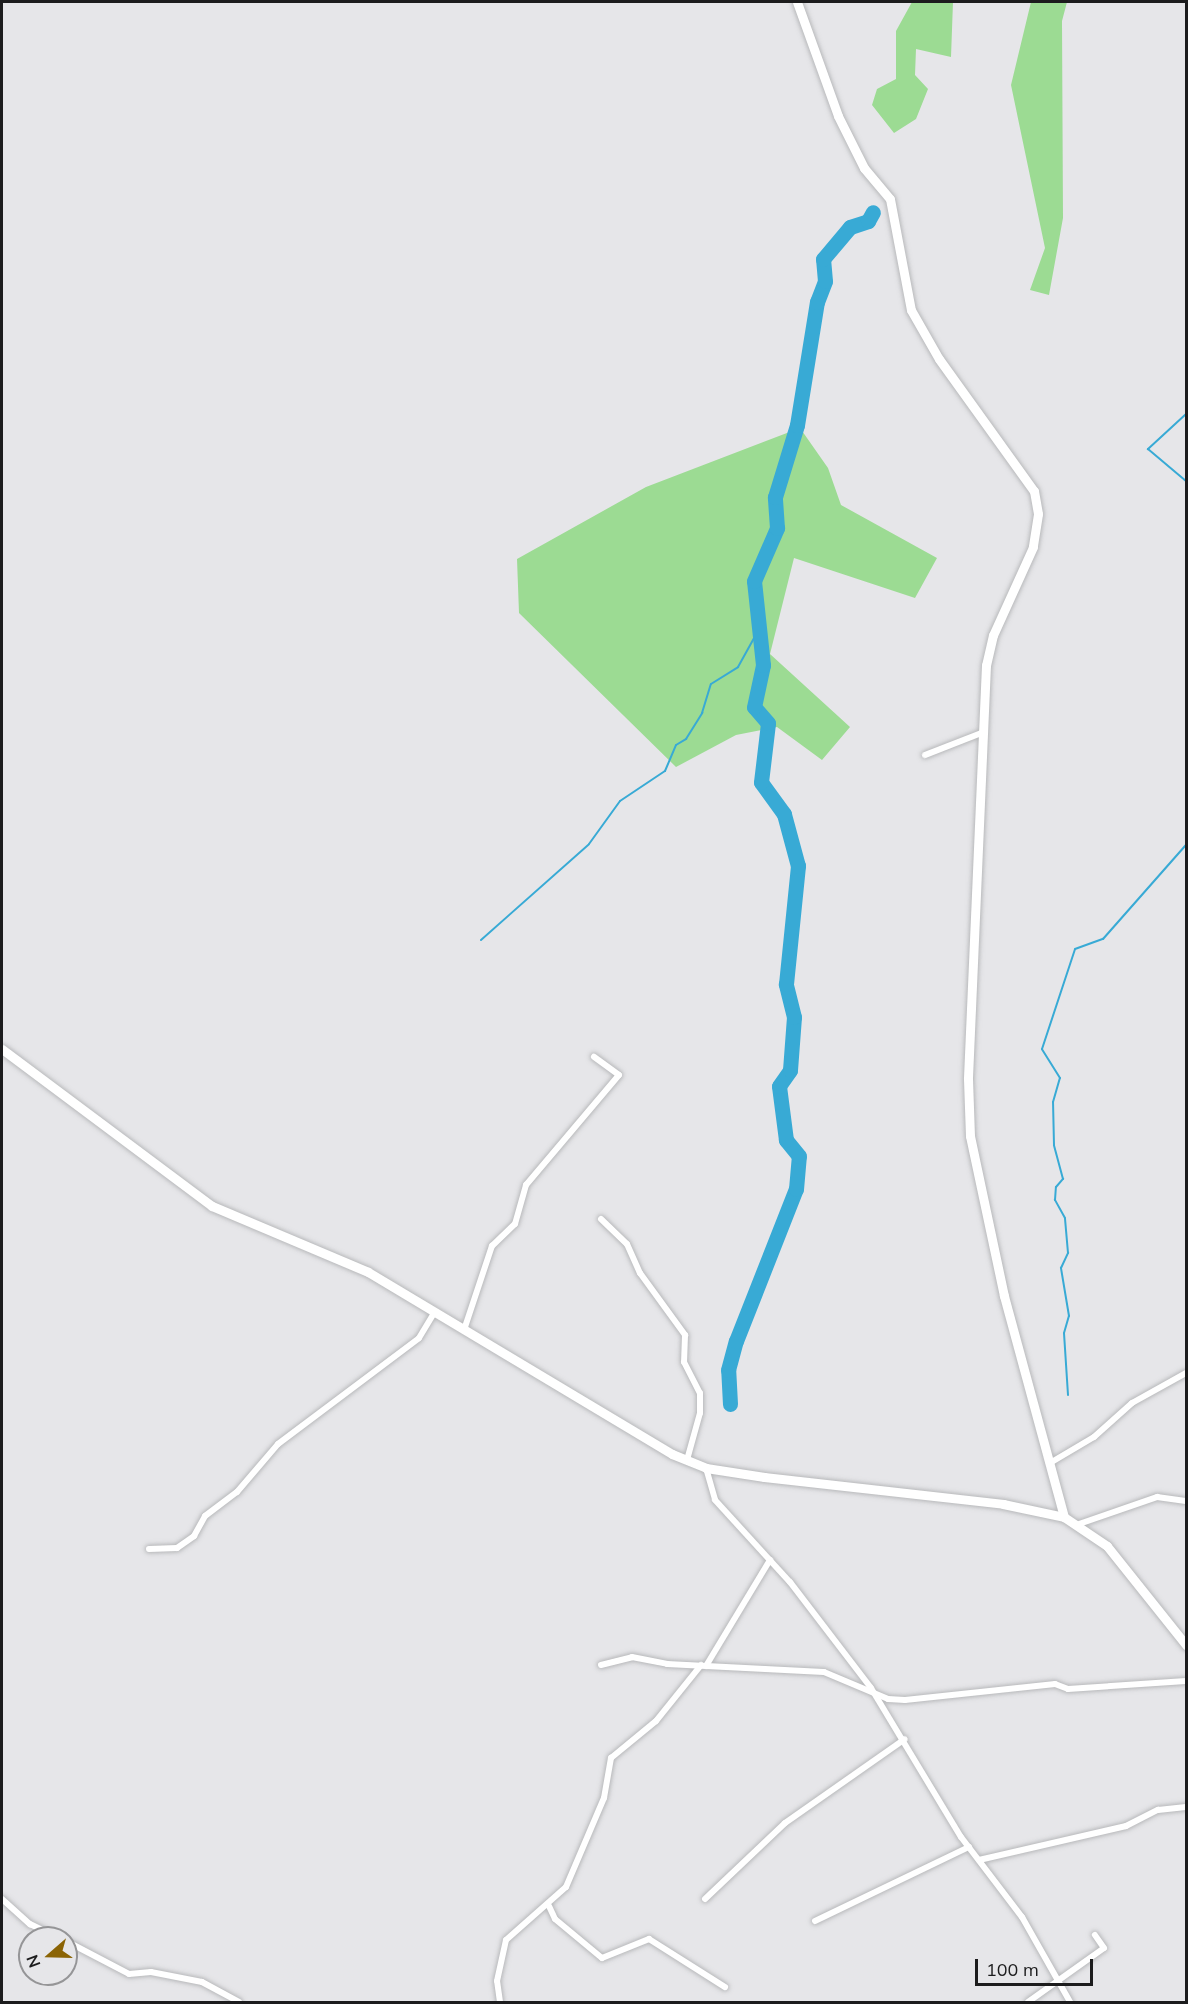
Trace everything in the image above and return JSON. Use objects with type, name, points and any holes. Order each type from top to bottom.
[{"type":"street","points":[[797,2],[838,116],[864,168],[890,199],[911,310],[939,359],[1034,491],[1038,532],[993,635],[986,665],[985,732],[967,1050],[970,1136],[1016,1348],[1064,1517]]},
{"type":"street","points":[[925,755],[975,731],[985,732]]},
{"type":"street","points":[[2,1049],[6,1055],[212,1206],[368,1272],[687,1460],[706,1468],[1003,1504],[1064,1517],[1079,1524],[1107,1546],[1186,1645]]},
{"type":"street","points":[[464,1330],[492,1246],[515,1224],[526,1185],[619,1075],[594,1057]]},
{"type":"street","points":[[601,1220],[627,1244],[640,1273],[685,1335],[684,1362],[700,1393],[700,1413],[687,1460]]},
{"type":"street","points":[[149,1549],[177,1548],[194,1536],[205,1516],[237,1492],[279,1444],[419,1338],[435,1311]]},
{"type":"street","points":[[1050,1463],[1094,1437],[1132,1403],[1186,1373]]},
{"type":"street","points":[[706,1468],[715,1500],[770,1560],[871,1688],[905,1739],[969,1847],[1022,1917],[1070,2002]]},
{"type":"street","points":[[1079,1524],[1157,1497],[1186,1501]]},
{"type":"street","points":[[500,2002],[497,1981],[506,1940],[549,1906],[577,1865],[611,1779],[611,1758],[656,1721],[703,1666],[770,1560]]},
{"type":"street","points":[[601,1665],[632,1657],[703,1666],[824,1672],[871,1688],[888,1699],[905,1700],[1054,1684],[1068,1689],[1186,1680]]},
{"type":"street","points":[[705,1899],[785,1823],[905,1739]]},
{"type":"street","points":[[979,1860],[1126,1826],[1158,1810],[1186,1807]]},
{"type":"street","points":[[815,1921],[969,1847]]},
{"type":"street","points":[[2,1899],[34,1926]]},
{"type":"street","points":[[549,1906],[555,1919],[602,1958],[649,1939],[725,1987]]},
{"type":"street","points":[[1028,2002],[1104,1948],[1095,1935]]},
{"type":"street","points":[[78,1947],[129,1974],[151,1972],[202,1982],[239,2002]]},
{"type":"green space","points":[[912,2],[953,2],[951,57],[916,49],[915,75],[928,89],[916,119],[894,133],[872,105],[877,89],[896,79],[896,31]]},
{"type":"green space","points":[[1031,2],[1067,2],[1062,21],[1063,218],[1049,295],[1030,290],[1045,248],[1011,85]]},
{"type":"green space","points":[[800,428],[828,468],[841,505],[937,558],[915,598],[794,558],[770,654],[850,727],[822,760],[777,727],[736,735],[676,767],[519,613],[517,559],[646,487]]},
{"type":"waterway","points":[[730,1404],[728,1370],[736,1341],[796,1189],[799,1156],[786,1140],[779,1086],[790,1070],[794,1017],[786,984],[798,866],[784,814],[761,782],[768,723],[754,707],[763,665],[754,581],[777,528],[775,497],[797,425],[817,302],[825,281],[823,259],[850,227],[868,221],[873,212]]},
{"type":"waterway","points":[[1186,414],[1148,449],[1186,481]]},
{"type":"waterway","points":[[481,940],[589,844],[620,801],[665,771],[676,745],[686,739],[702,713],[711,684],[738,667],[756,634]]},
{"type":"waterway","points":[[1068,1395],[1064,1333],[1069,1316],[1061,1268],[1068,1253],[1065,1218],[1055,1200],[1056,1187],[1063,1179],[1054,1145],[1053,1102],[1060,1078],[1042,1049],[1075,949],[1103,939],[1186,845]]}]
